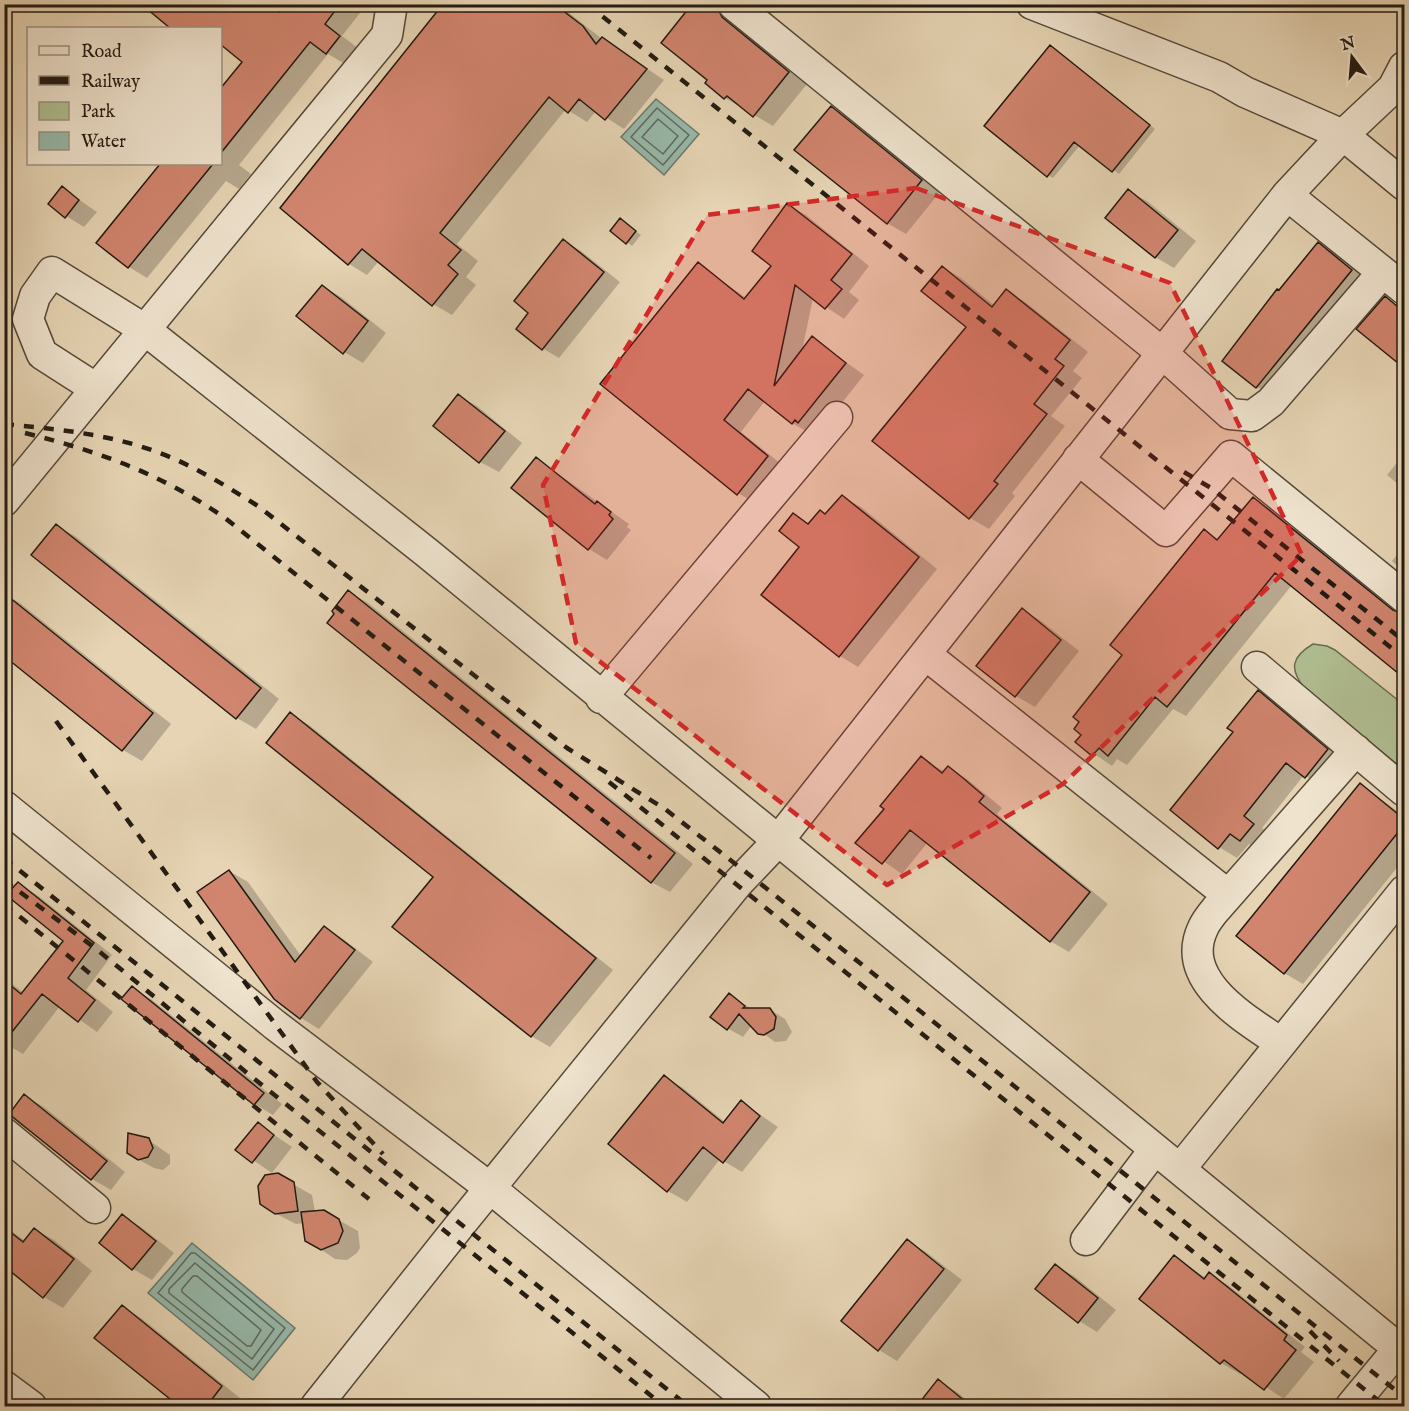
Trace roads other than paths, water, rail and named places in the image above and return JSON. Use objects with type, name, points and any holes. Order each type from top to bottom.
[{"type":"lane","points":[[4,501],[387,35],[392,4]]},
{"type":"lane","points":[[733,4],[1161,352],[1230,414],[1252,416],[1271,402],[1394,281],[1287,195]]},
{"type":"lane","points":[[1032,4],[1219,77],[1245,92],[1343,135],[1404,185]]},
{"type":"lane","points":[[316,1407],[737,884],[777,842],[1287,195],[1343,135],[1393,88],[1404,67]]},
{"type":"lane","points":[[95,388],[42,354],[28,319],[35,296],[52,272],[144,329],[426,552],[777,842],[1403,1348],[1351,1407]]},
{"type":"lane","points":[[601,698],[837,417]]},
{"type":"lane","points":[[1078,459],[1166,531],[1231,456],[1404,597]]},
{"type":"lane","points":[[925,654],[1228,895]]},
{"type":"lane","points":[[1257,667],[1404,791]]},
{"type":"lane","points":[[1281,1043],[1219,998],[1204,975],[1197,953],[1202,928],[1228,895],[1356,750]]},
{"type":"lane","points":[[4,806],[275,1025],[490,1188],[756,1407]]},
{"type":"lane","points":[[1180,1169],[1404,891]]},
{"type":"lane","points":[[4,1133],[95,1208]]},
{"type":"lane","points":[[1086,1240],[1155,1149]]},
{"type":"lane","points":[[4,1386],[31,1407]]},
{"type":"water","points":[[656,99],[699,134],[664,175],[621,137]]},
{"type":"water","points":[[192,1243],[295,1328],[253,1380],[148,1293]]},
{"type":"railway","points":[[587,4],[1404,658]]},
{"type":"railway","points":[[4,424],[82,433],[139,446],[170,457],[196,470],[258,506],[567,748],[665,809],[1404,1397]]},
{"type":"railway","points":[[25,433],[79,448],[130,466],[201,502],[225,518],[651,858]]},
{"type":"railway","points":[[1184,472],[1211,488],[1404,641]]},
{"type":"railway","points":[[56,721],[317,1082],[383,1154]]},
{"type":"railway","points":[[609,782],[1385,1406]]},
{"type":"railway","points":[[4,858],[688,1406]]},
{"type":"railway","points":[[4,880],[95,948],[252,1077],[664,1406]]},
{"type":"railway","points":[[4,904],[369,1199]]},
{"type":"railway","points":[[1310,1331],[1339,1361]]}]
